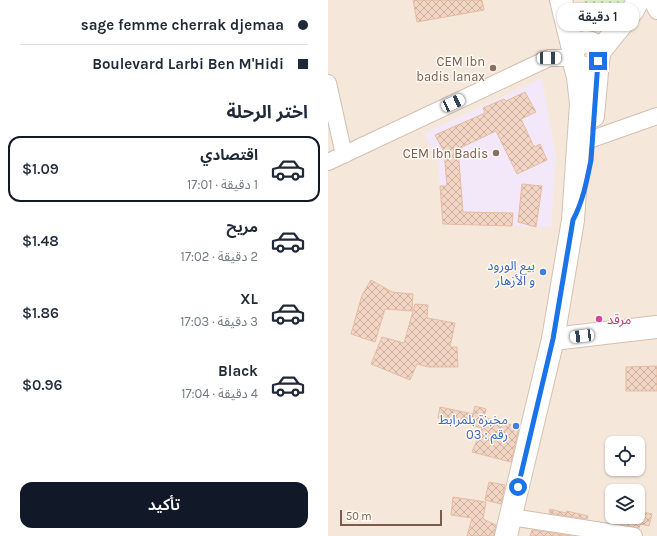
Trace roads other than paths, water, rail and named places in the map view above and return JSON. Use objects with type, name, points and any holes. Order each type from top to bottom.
[{"type":"street","points":[[561,0],[580,93],[586,139],[588,174],[580,204],[573,220],[553,339],[509,526],[634,536]]},
{"type":"street","points":[[598,57],[633,10],[638,0]]},
{"type":"street","points":[[651,0],[657,11]]},
{"type":"street","points":[[573,56],[579,43],[587,41],[595,45],[598,57],[586,139]]},
{"type":"street","points":[[328,162],[549,58],[573,56]]},
{"type":"street","points":[[328,83],[344,155]]},
{"type":"street","points":[[586,139],[657,116]]},
{"type":"street","points":[[553,339],[657,327]]},
{"type":"place","name":"CEM Ibn badis lanax","points":[[493,68]]},
{"type":"place","name":"CEM Ibn Badis","points":[[496,153]]},
{"type":"place","name":"بيع الورود و الأزهار","points":[[543,272]]},
{"type":"place","name":"مرقد","points":[[599,319]]},
{"type":"place","name":"مخبزة بلمرابط رقم : 03","points":[[516,426]]}]
